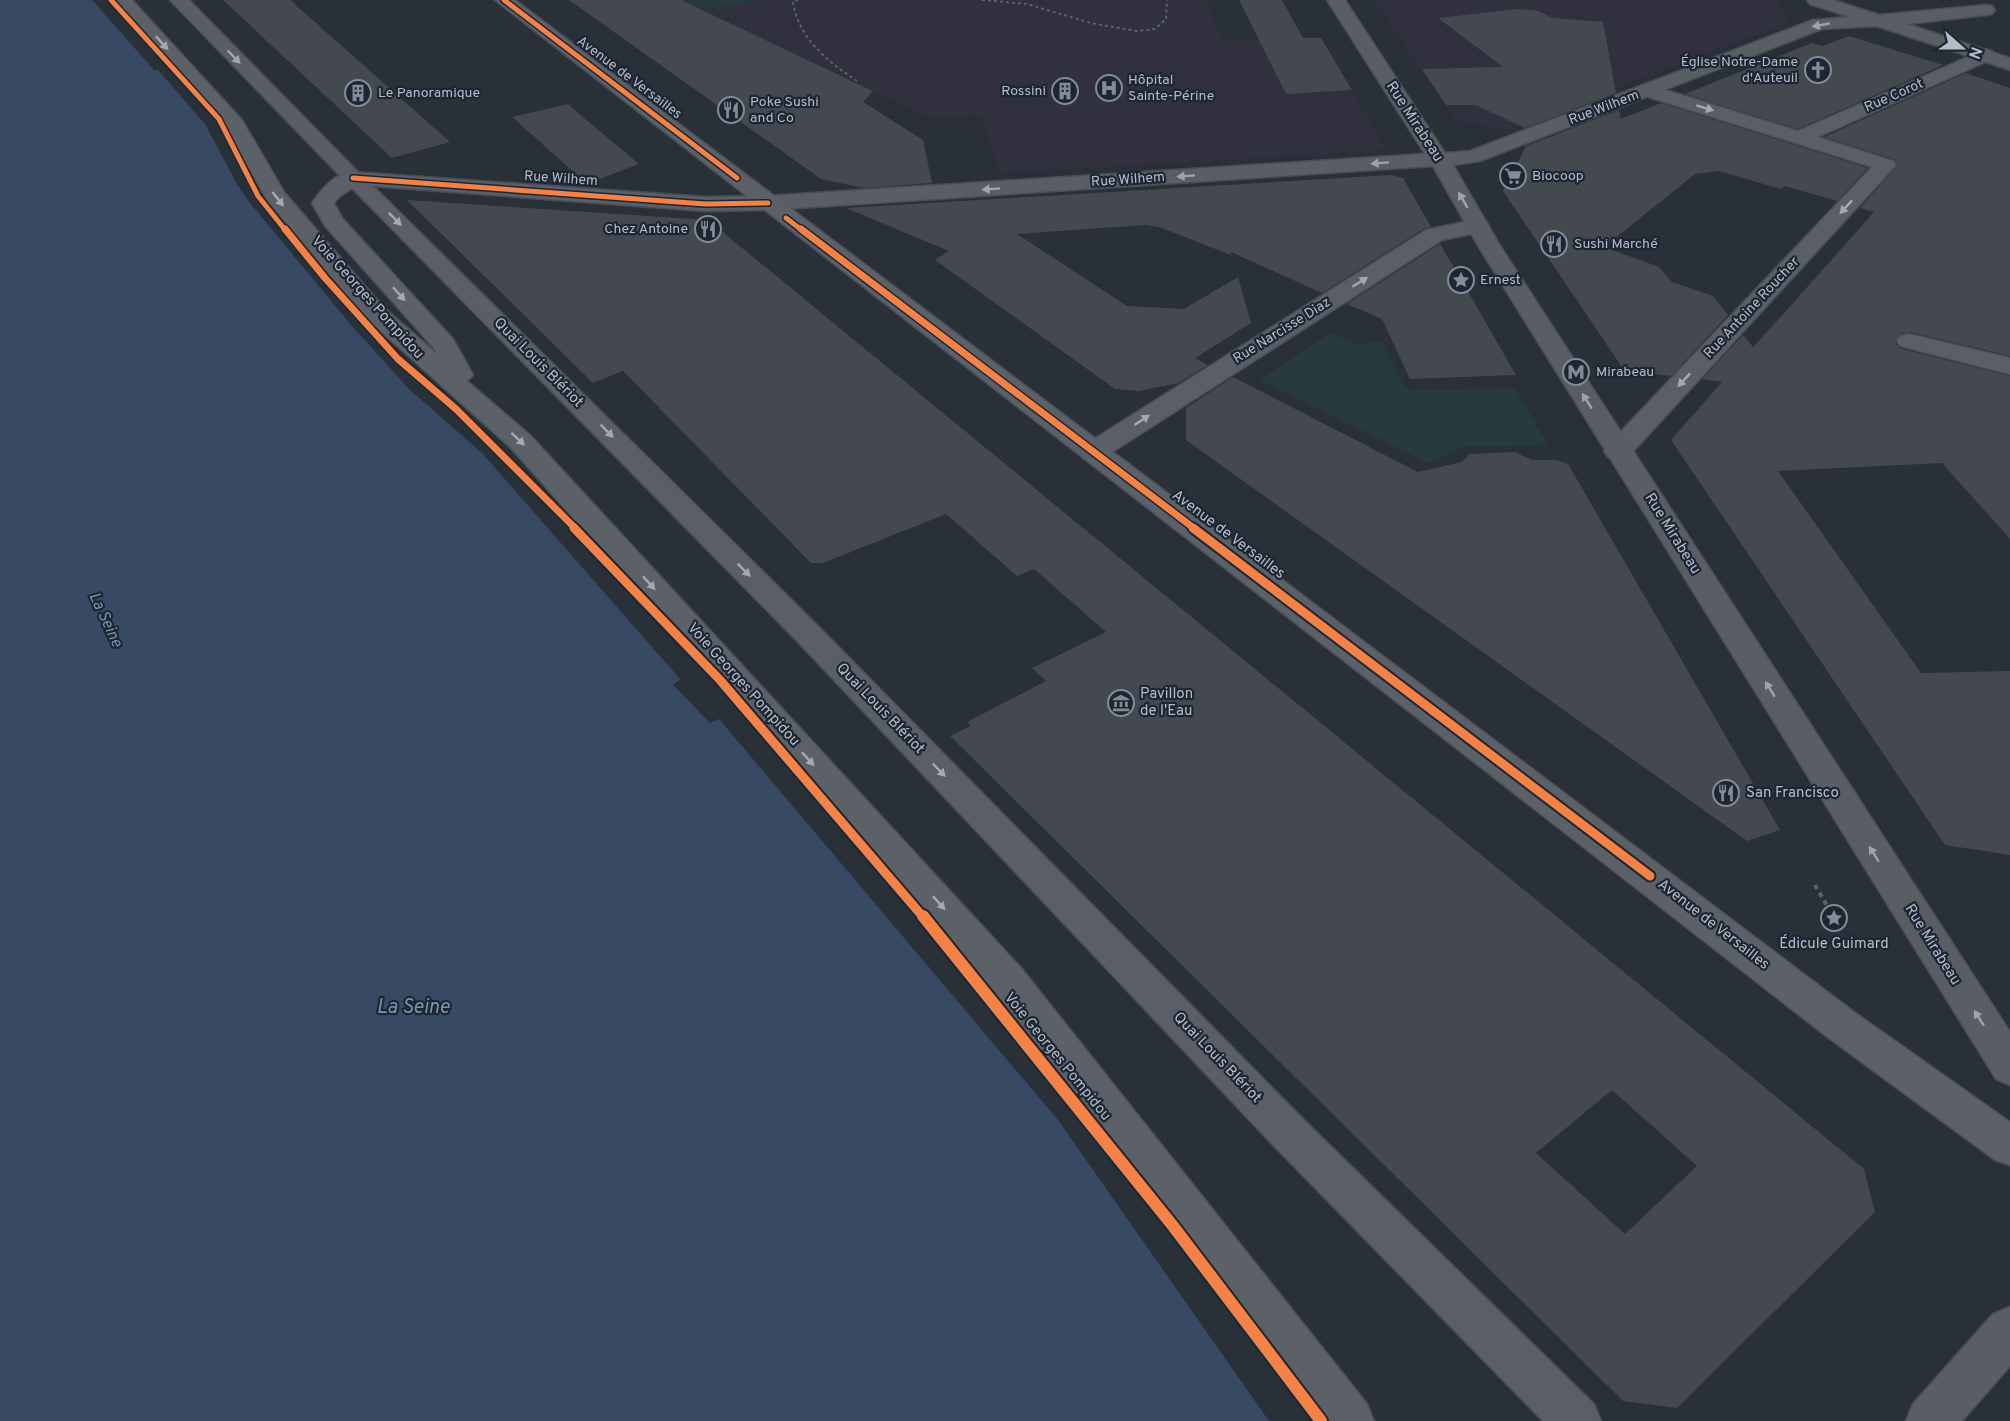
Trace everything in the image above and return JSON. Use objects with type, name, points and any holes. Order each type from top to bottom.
[{"type":"main road","name":"Voie Georges Pompidou","points":[[123,0],[235,124],[275,195],[375,313],[521,442],[1008,980],[1350,1421]]},
{"type":"main road","name":"Avenue de Versailles","points":[[504,0],[1875,1050],[2010,1146]]},
{"type":"main road","points":[[353,178],[332,190],[323,202],[333,221],[444,344],[474,400]]},
{"type":"street","name":"Quai Louis Blériot","points":[[179,0],[791,618],[1286,1130],[1576,1421]]},
{"type":"street","name":"Rue Mirabeau","points":[[1336,0],[1439,159],[1618,451],[2010,1067]]},
{"type":"street","points":[[1816,0],[1879,21],[1986,42],[2010,64]]},
{"type":"street","name":"Rue Wilhem","points":[[353,178],[705,204],[768,203],[1473,158],[1819,24],[1879,21],[1985,5]]},
{"type":"street","points":[[1985,5],[1986,42]]},
{"type":"street","name":"Rue Corot","points":[[1801,137],[1986,42]]},
{"type":"street","points":[[1649,91],[1801,137]]},
{"type":"street","name":"Rue Antoine Roucher","points":[[1618,451],[1886,165],[1801,137]]},
{"type":"street","name":"Rue Narcisse Diaz","points":[[1093,452],[1434,235],[1478,226]]},
{"type":"street","points":[[1909,341],[2010,366]]},
{"type":"street","points":[[1930,1421],[2010,1330]]},
{"type":"path","points":[[798,0],[793,1],[792,8],[800,30],[837,69],[857,81]]},
{"type":"path","points":[[982,0],[1031,4],[1110,28],[1138,32],[1151,31],[1163,25],[1167,17],[1167,0]]},
{"type":"path","points":[[1815,885],[1834,918]]},
{"type":"shaded area","name":"Hôpital Sainte-Périne","points":[[758,0],[1205,0],[1223,41],[1321,38],[1384,146],[1377,151],[999,173],[982,116],[931,118],[703,10]]},
{"type":"shaded area","points":[[1374,0],[1776,0],[1790,22],[1508,129],[1456,121]]},
{"type":"green space","points":[[681,0],[758,0],[703,10]]},
{"type":"green space","points":[[1330,333],[1354,344],[1382,342],[1406,390],[1515,388],[1548,445],[1465,446],[1428,463],[1260,380]]},
{"type":"water","name":"La Seine","points":[[0,0],[92,0],[154,70],[158,70],[205,124],[237,184],[250,203],[351,325],[410,390],[482,453],[680,679],[673,685],[710,723],[719,719],[1058,1120],[1269,1421],[0,1421]]},
{"type":"building","name":"Le Panoramique","points":[[223,0],[290,0],[450,142],[392,158]]},
{"type":"building","points":[[569,0],[681,0],[873,91],[863,102],[923,140],[932,183],[864,188],[821,179]]},
{"type":"building","points":[[1239,0],[1282,0],[1303,38],[1321,38],[1352,90],[1286,94]]},
{"type":"building","points":[[1518,9],[1538,11],[1552,18],[1603,22],[1616,93],[1525,128],[1476,105],[1446,105],[1422,69],[1503,67],[1438,18]]},
{"type":"building","name":"Église Notre-Dame d'Auteuil","points":[[1849,36],[1943,65],[1798,129],[1685,94],[1812,43],[1822,46]]},
{"type":"building","points":[[1966,73],[2010,88],[2010,356],[1910,332],[1900,334],[1895,342],[1899,348],[2010,376],[2010,539],[1942,463],[1778,471],[1921,673],[2010,671],[2010,855],[1945,845],[1671,440],[1722,382],[1702,379],[1743,335],[1753,347],[1874,212],[1860,208],[1898,165],[1894,159],[1824,137]]},
{"type":"building","points":[[1661,103],[1868,168],[1837,201],[1785,186],[1781,189],[1719,171],[1695,174],[1604,247],[1659,267],[1672,282],[1713,296],[1728,315],[1671,376],[1624,370],[1503,191],[1526,146],[1619,110],[1621,119]]},
{"type":"building","points":[[568,104],[639,164],[587,184],[512,117]]},
{"type":"building","points":[[1391,175],[1403,178],[1431,227],[1425,228],[1322,293],[1231,252],[1231,255],[1159,227],[1145,225],[1017,234],[1127,306],[1184,309],[1238,277],[1251,323],[1195,358],[1208,365],[1178,383],[1139,391],[1115,389],[935,260],[949,251],[846,208]]},
{"type":"building","points":[[407,200],[708,220],[1864,1169],[1875,1212],[1677,1408],[1623,1401],[950,736],[971,726],[967,722],[1046,681],[1032,668],[1106,632],[1034,569],[1017,576],[946,514],[823,563],[811,563],[623,371],[593,383]],"holes":[[[1612,1090],[1697,1166],[1625,1234],[1536,1153]]]},
{"type":"building","points":[[1440,244],[1516,375],[1410,379],[1382,319],[1347,304]]},
{"type":"building","points":[[1233,377],[1418,472],[1462,462],[1469,454],[1515,452],[1532,460],[1556,460],[1568,464],[1780,830],[1747,841],[1186,440],[1186,408]]},
{"type":"cycle path","points":[[111,0],[219,119],[258,196],[325,278],[398,359],[456,409],[624,578],[720,680],[903,891],[1173,1226],[1321,1421]]},
{"type":"cycle path","points":[[504,0],[737,178]]},
{"type":"cycle path","points":[[353,178],[705,204],[768,203]]},
{"type":"cycle path","points":[[786,218],[1650,876]]},
{"type":"place","name":"Église Notre-Dame d'Auteuil","points":[[1818,70]]},
{"type":"place","name":"Hôpital Sainte-Périne","points":[[1109,88]]},
{"type":"place","name":"Rossini","points":[[1065,91]]},
{"type":"place","name":"Le Panoramique","points":[[358,93]]},
{"type":"place","name":"Poke Sushi and Co","points":[[731,110]]},
{"type":"place","name":"Biocoop","points":[[1513,176]]},
{"type":"place","name":"Chez Antoine","points":[[708,229]]},
{"type":"place","name":"Sushi Marché","points":[[1554,244]]},
{"type":"place","name":"Ernest","points":[[1461,280]]},
{"type":"place","name":"Mirabeau","points":[[1576,372]]},
{"type":"place","name":"Pavillon de l'Eau","points":[[1121,703]]},
{"type":"place","name":"San Francisco","points":[[1726,793]]},
{"type":"place","name":"Édicule Guimard","points":[[1834,918]]}]
